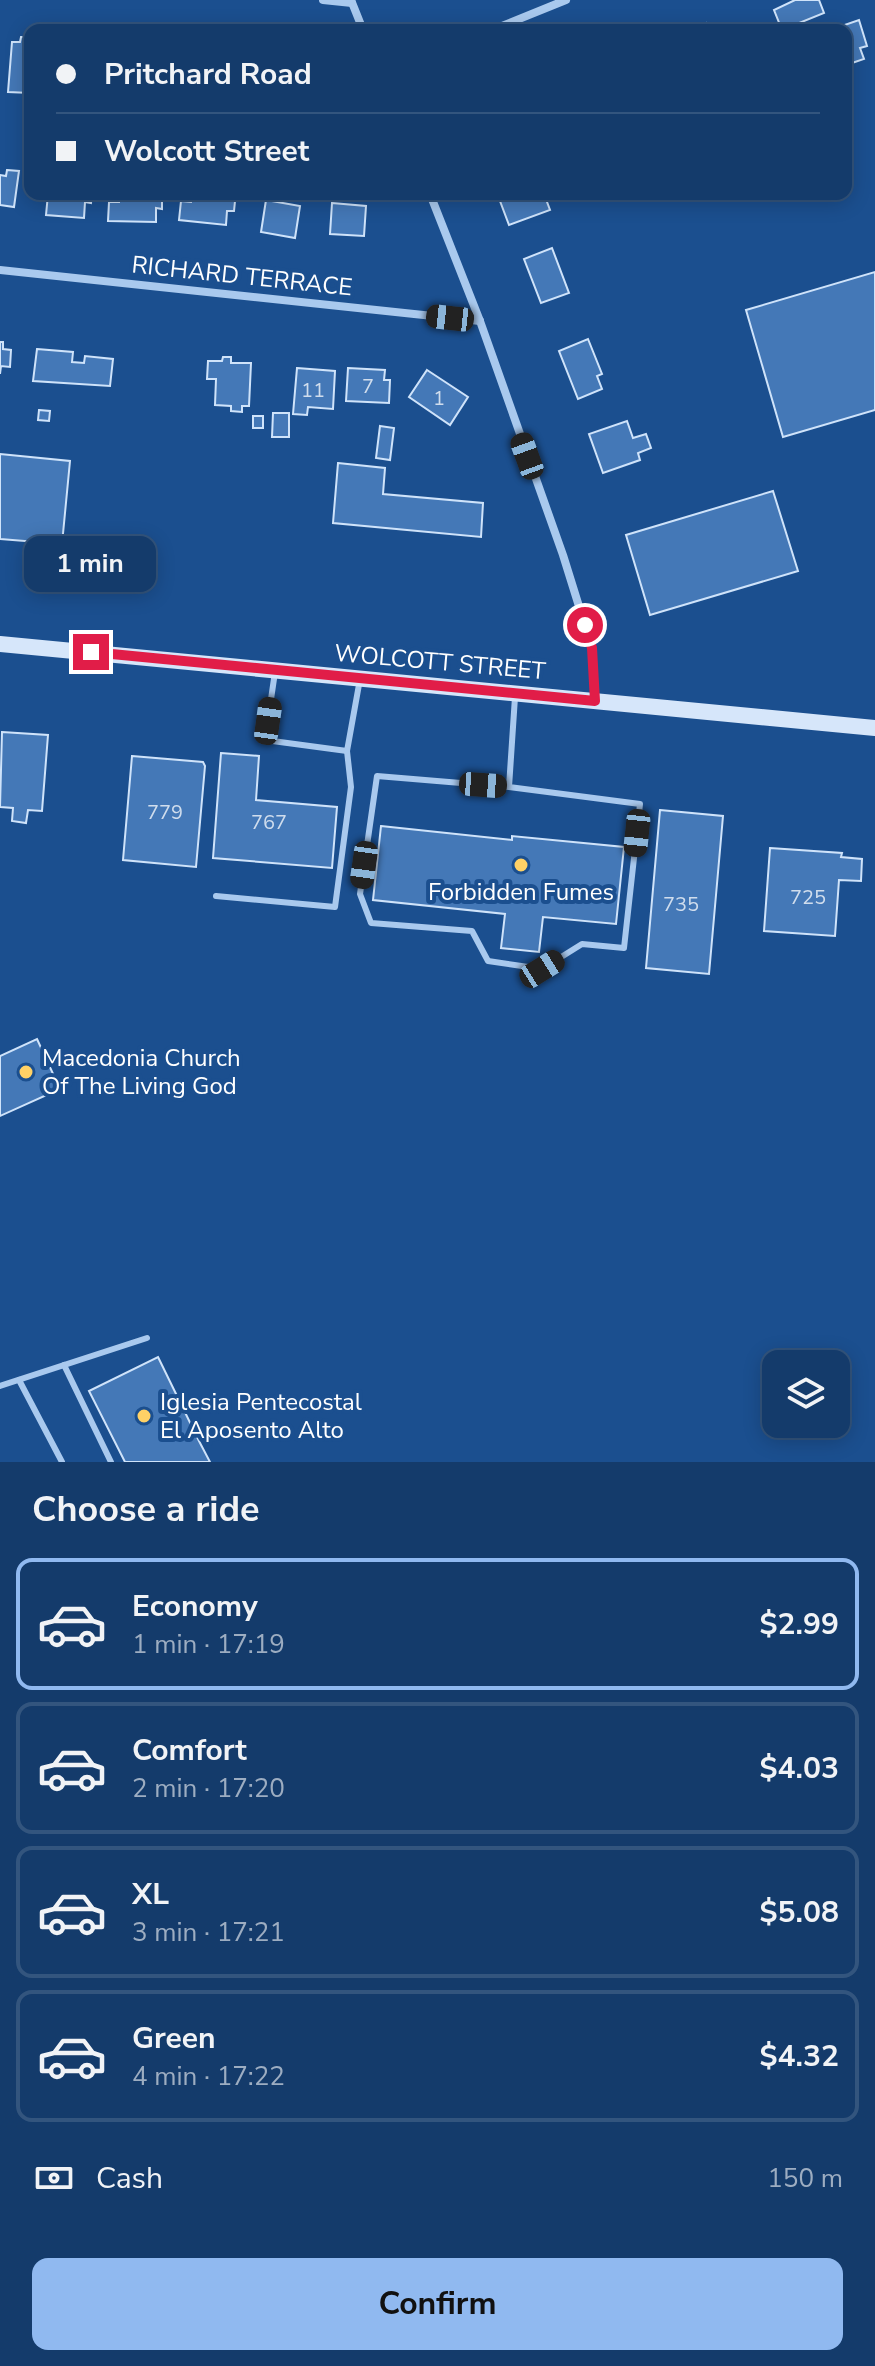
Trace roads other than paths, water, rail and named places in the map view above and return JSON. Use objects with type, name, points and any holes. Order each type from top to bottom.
[{"type":"main road","name":"WOLCOTT STREET","points":[[0,644],[875,728]]},
{"type":"street","points":[[323,0],[352,1],[361,24]]},
{"type":"street","points":[[507,24],[566,0]]},
{"type":"street","points":[[432,200],[480,321],[563,555],[592,648],[595,701]]},
{"type":"street","name":"RICHARD TERRACE","points":[[0,270],[480,321]]},
{"type":"lane","points":[[275,671],[265,740],[347,751]]},
{"type":"lane","points":[[216,896],[335,907],[351,787],[347,751],[360,679]]},
{"type":"lane","points":[[509,787],[515,693]]},
{"type":"lane","points":[[377,776],[509,787],[640,804],[624,948],[582,944],[542,969],[488,961],[472,931],[371,923],[360,894],[377,776]]},
{"type":"lane","points":[[0,1386],[147,1338]]},
{"type":"lane","points":[[64,1365],[111,1462]]},
{"type":"lane","points":[[19,1380],[62,1462]]},
{"type":"place","name":"Forbidden Fumes","points":[[521,865]]},
{"type":"place","name":"Macedonia Church Of The Living God","points":[[26,1072]]},
{"type":"place","name":"Iglesia Pentecostal El Aposento Alto","points":[[144,1416]]}]
